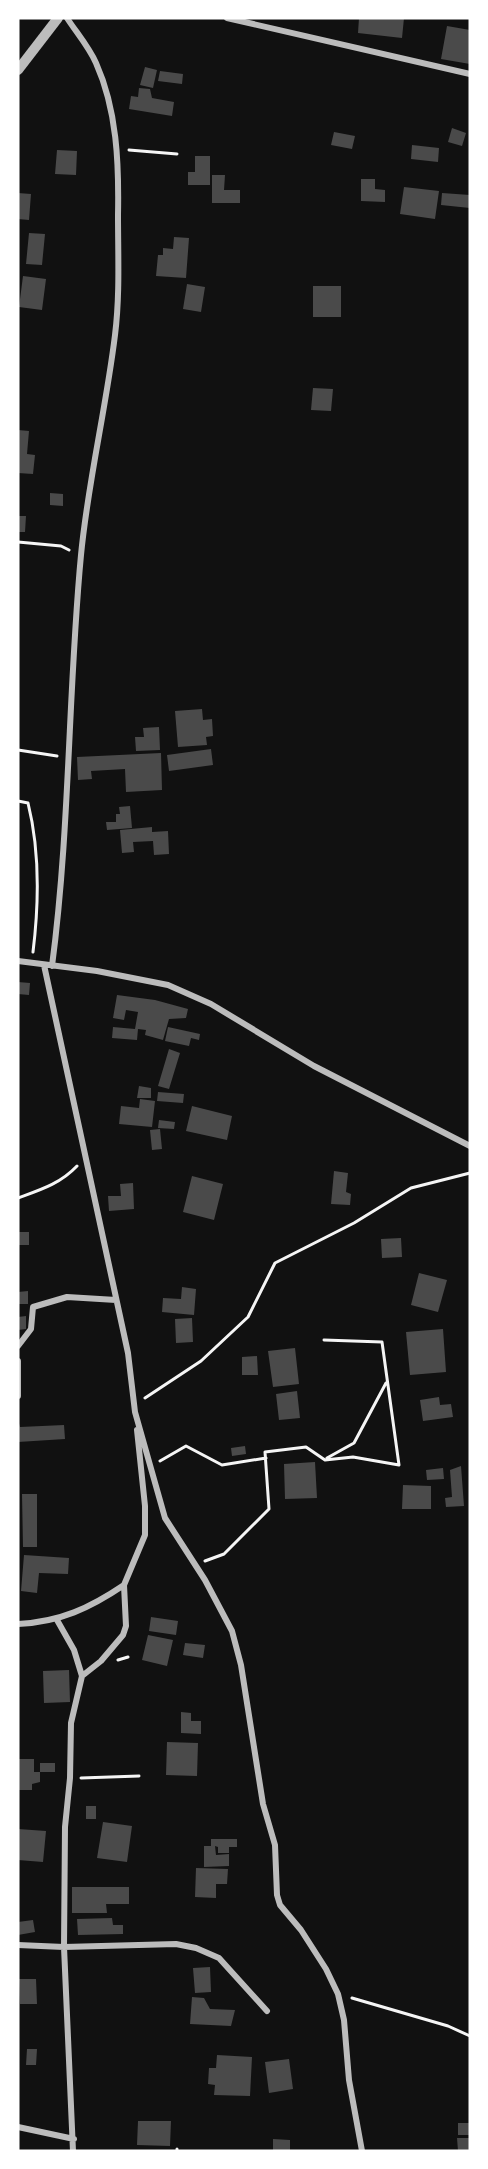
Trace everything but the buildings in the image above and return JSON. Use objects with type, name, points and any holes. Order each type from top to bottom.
[{"type":"street","points":[[18,70],[58,18]]},
{"type":"street","points":[[52,966],[60,901],[81,555],[118,302],[118,189],[113,112],[95,61],[67,18]]},
{"type":"street","points":[[227,18],[470,74]]},
{"type":"street","points":[[18,962],[168,985],[211,1004],[314,1066],[470,1146]]},
{"type":"street","points":[[18,1624],[57,1620],[92,1606],[124,1585],[140,1551],[146,1528],[128,1353],[44,965]]},
{"type":"street","points":[[18,1346],[31,1329],[33,1306],[67,1297],[116,1300]]},
{"type":"street","points":[[18,1361],[18,1396]]},
{"type":"street","points":[[134,1409],[165,1518],[225,1616],[241,1665],[263,1804],[274,1845],[278,1900],[314,1950],[338,1994],[344,2020],[349,2080],[362,2151]]},
{"type":"street","points":[[82,1676],[101,1661],[123,1635],[128,1617],[124,1585]]},
{"type":"street","points":[[57,1620],[71,1644],[82,1676],[71,1723],[70,1778],[65,1827],[66,2050],[74,2139],[73,2151]]},
{"type":"street","points":[[18,1944],[64,1947],[176,1944],[203,1950],[219,1958],[267,2011]]},
{"type":"street","points":[[18,2127],[74,2139]]},
{"type":"path","points":[[116,148],[142,153],[177,154]]},
{"type":"path","points":[[18,542],[61,546],[81,555]]},
{"type":"path","points":[[18,750],[67,758]]},
{"type":"path","points":[[18,801],[28,803],[33,826],[37,917],[32,963]]},
{"type":"path","points":[[18,1198],[65,1178],[86,1157]]},
{"type":"path","points":[[134,1409],[201,1361],[248,1317],[275,1263],[354,1223],[411,1188],[470,1173]]},
{"type":"path","points":[[195,1565],[224,1554],[269,1509],[265,1452],[306,1447],[325,1460],[353,1457],[399,1465],[382,1342],[324,1340]]},
{"type":"path","points":[[325,1460],[354,1443],[387,1382]]},
{"type":"path","points":[[150,1467],[186,1446],[222,1465],[266,1458]]},
{"type":"path","points":[[70,1778],[139,1776]]},
{"type":"path","points":[[338,1994],[448,2026],[470,2036]]}]
